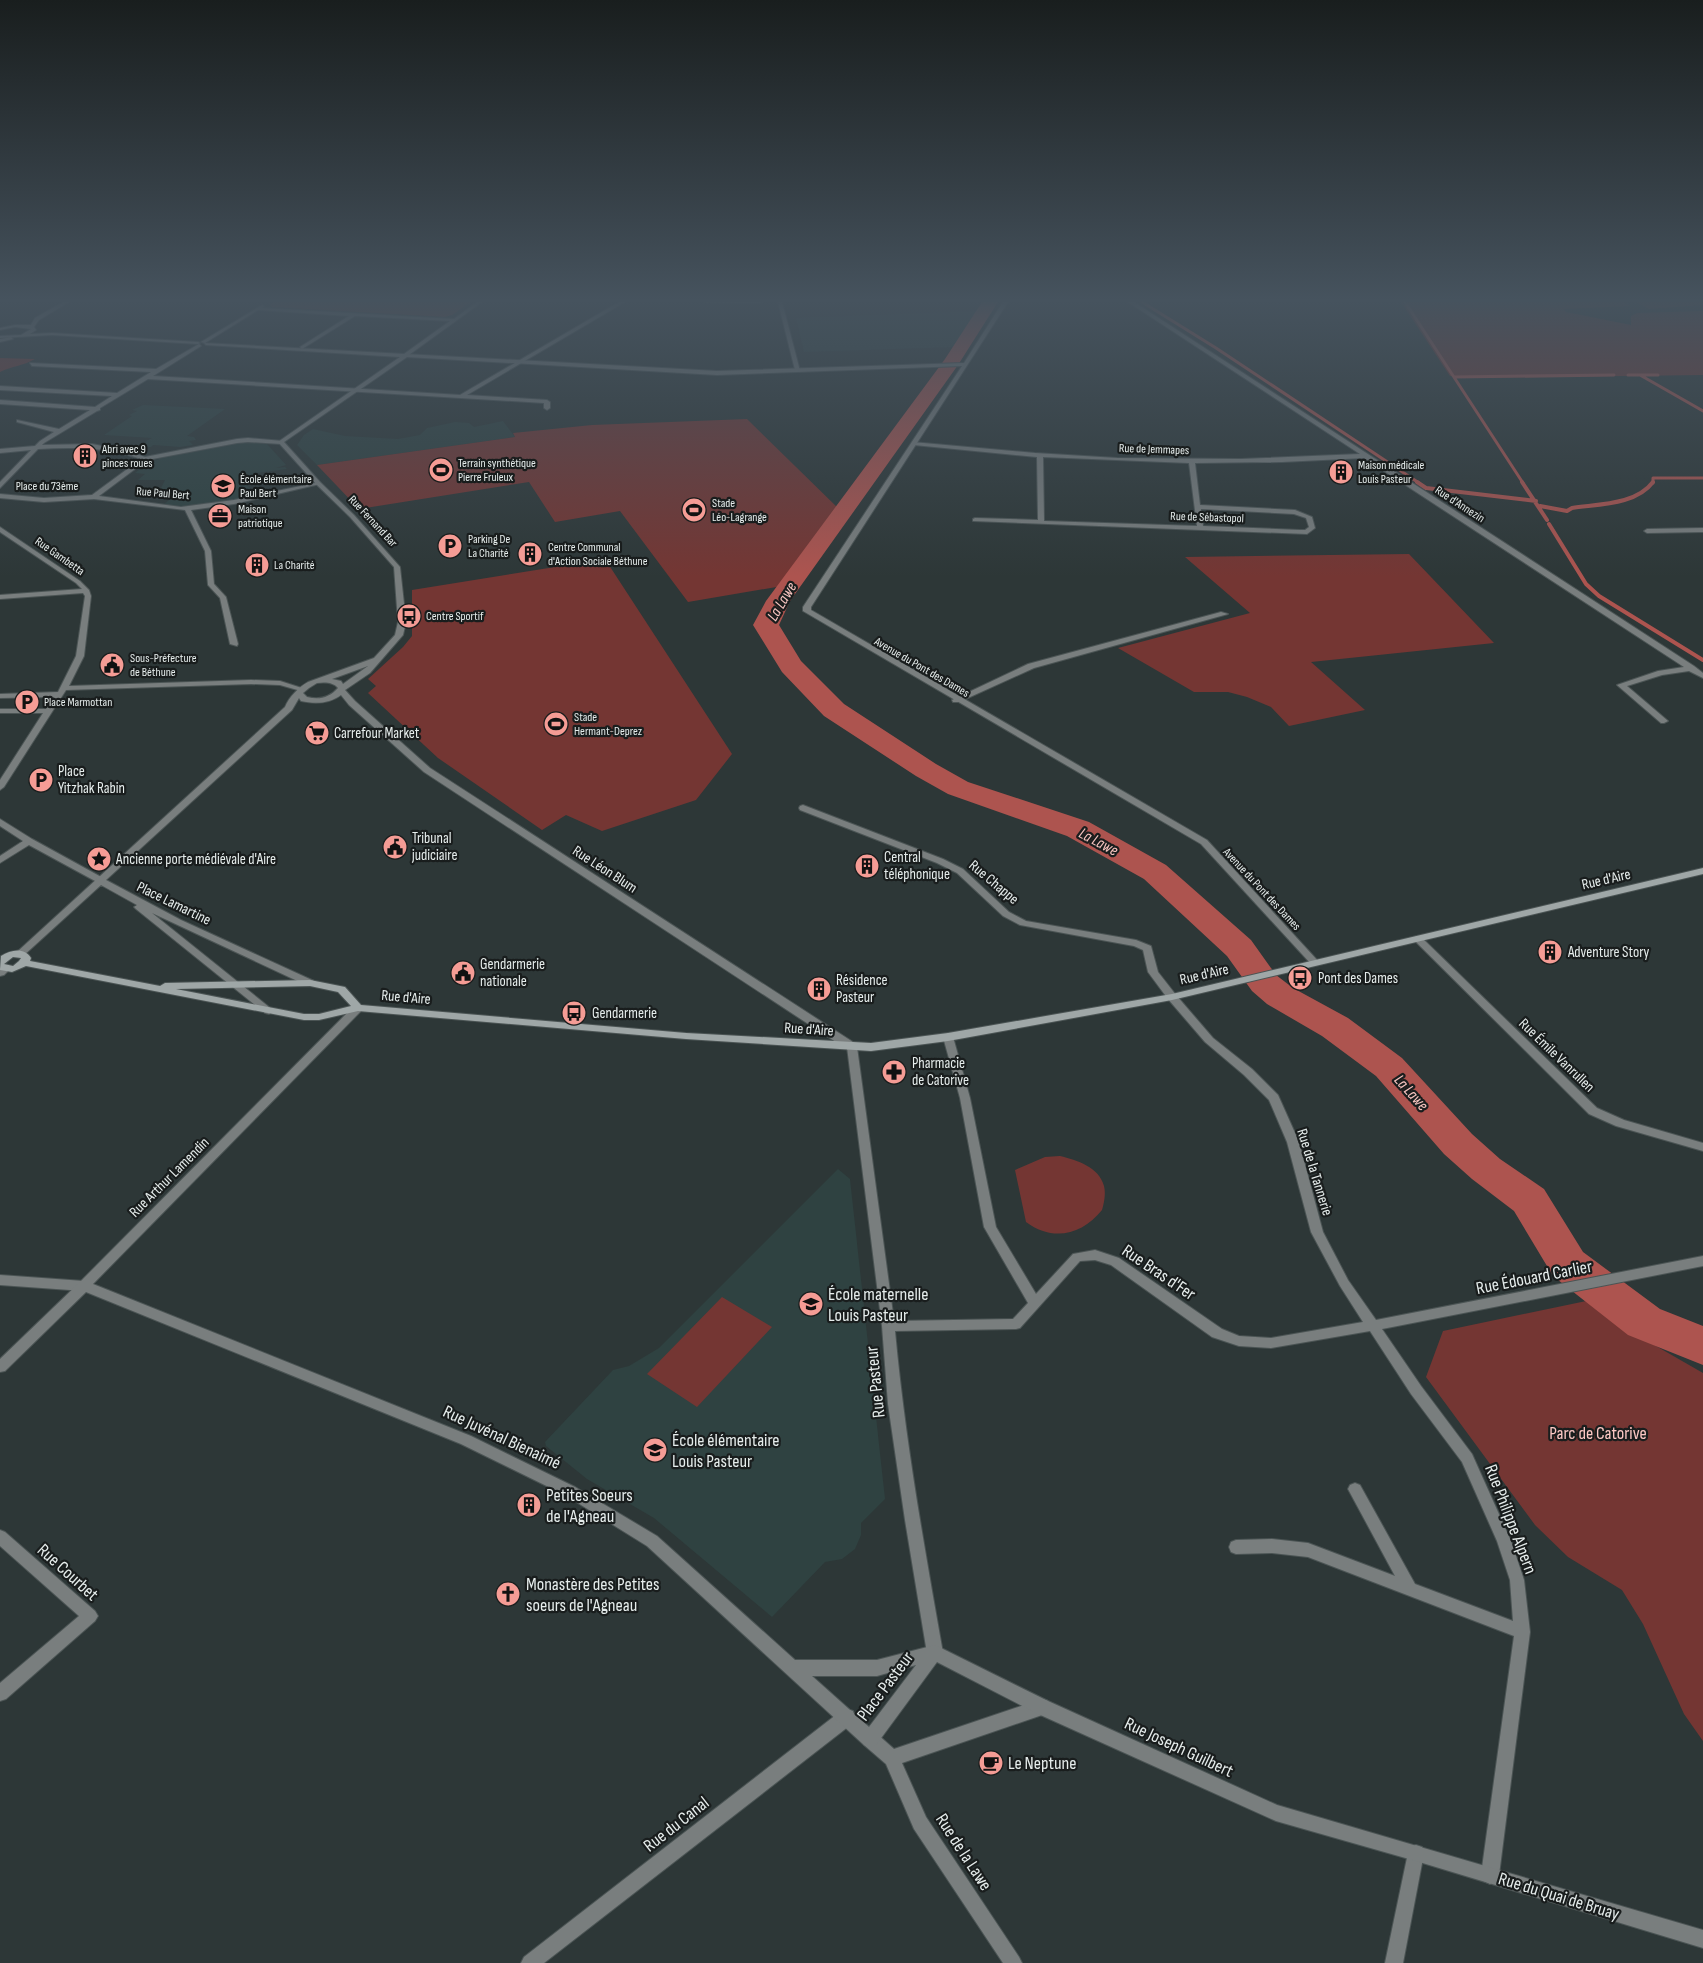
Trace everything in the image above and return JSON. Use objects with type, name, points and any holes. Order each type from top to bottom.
[{"type":"main road","name":"Rue d'Aire","points":[[358,1008],[686,1036],[871,1047],[948,1037],[1172,997],[1703,871]]},
{"type":"main road","points":[[1,965],[17,967],[22,958]]},
{"type":"main road","name":"Place Lamartine","points":[[22,958],[148,986],[304,1017],[319,1017],[358,1008],[341,989],[310,983],[148,986]]},
{"type":"street","points":[[95,394],[119,395]]},
{"type":"street","points":[[94,497],[145,459],[237,441],[281,442],[350,394]]},
{"type":"street","points":[[419,394],[547,402],[547,408]]},
{"type":"street","points":[[462,396],[466,394]]},
{"type":"street","name":"Avenue du Pont des Dames","points":[[945,394],[807,607],[807,612],[1204,842],[1315,963]]},
{"type":"street","name":"Rue d'Annezin","points":[[1269,394],[1703,676]]},
{"type":"street","points":[[0,486],[36,448],[119,395]]},
{"type":"street","points":[[0,402],[98,409]]},
{"type":"street","points":[[19,421],[60,431]]},
{"type":"street","name":"Rue Fernand Bar","points":[[281,442],[318,483],[352,516],[397,567],[401,628],[399,635],[366,671],[331,698]]},
{"type":"street","name":"Rue de Jemmapes","points":[[914,443],[1040,455],[1192,462],[1276,461],[1364,456]]},
{"type":"street","points":[[0,451],[48,446],[106,447],[122,450],[145,459]]},
{"type":"street","points":[[1040,455],[1041,522]]},
{"type":"street","points":[[1192,462],[1200,528]]},
{"type":"street","name":"Rue Paul Bert","points":[[94,497],[187,508],[234,502],[318,483]]},
{"type":"street","name":"Place du 73ème","points":[[0,496],[44,500],[94,497]]},
{"type":"street","name":"Rue de Sébastopol","points":[[975,520],[1300,532],[1307,532],[1312,528],[1309,518],[1295,512],[1198,507]]},
{"type":"street","points":[[187,508],[208,551],[211,585],[223,597],[234,644]]},
{"type":"street","name":"Rue Gambetta","points":[[0,529],[78,582],[87,591],[88,596],[80,656],[62,691],[0,787]]},
{"type":"street","points":[[1647,531],[1703,530]]},
{"type":"street","points":[[0,597],[87,591]]},
{"type":"street","points":[[956,700],[1031,666],[1224,614]]},
{"type":"street","name":"Rue Fernand Bar","points":[[300,691],[309,684],[377,660]]},
{"type":"street","points":[[1664,721],[1621,685],[1661,673],[1691,668]]},
{"type":"street","points":[[320,680],[338,682],[342,689]]},
{"type":"street","points":[[0,696],[228,682],[280,683],[300,691],[304,699],[316,701]]},
{"type":"street","name":"Rue Léon Blum","points":[[342,689],[352,703],[427,770],[852,1047]]},
{"type":"street","points":[[289,708],[289,704],[300,691]]},
{"type":"street","points":[[22,958],[100,880],[289,708],[331,698],[352,703]]},
{"type":"street","points":[[0,711],[48,711]]},
{"type":"street","name":"Rue Chappe","points":[[803,808],[940,861],[960,872],[1006,914],[1023,923],[1136,943],[1148,948],[1153,972],[1172,997]]},
{"type":"street","points":[[0,822],[29,841],[125,895]]},
{"type":"street","points":[[0,860],[29,841]]},
{"type":"street","name":"Place Lamartine","points":[[125,895],[310,983]]},
{"type":"street","name":"Place Lamartine","points":[[125,895],[269,1011]]},
{"type":"street","name":"Rue Émile Vanrullen","points":[[1418,939],[1594,1111],[1620,1123],[1703,1147]]},
{"type":"street","name":"Rue de la Tannerie","points":[[1172,997],[1209,1040],[1248,1072],[1274,1098],[1293,1142],[1317,1232],[1344,1284],[1371,1326]]},
{"type":"street","name":"Rue Arthur Lamendin","points":[[0,1367],[84,1286],[358,1008]]},
{"type":"street","points":[[948,1037],[964,1098],[990,1227],[1035,1304]]},
{"type":"street","name":"Rue Pasteur","points":[[852,1047],[888,1326],[895,1404],[912,1520],[935,1652]]},
{"type":"street","name":"Rue Bras d'Fer","points":[[888,1326],[1016,1324],[1077,1257],[1095,1255],[1115,1261],[1217,1334],[1239,1341],[1271,1343],[1371,1326]]},
{"type":"street","name":"Rue Édouard Carlier","points":[[1371,1326],[1703,1261]]},
{"type":"street","name":"Rue Juvénal Bienaimé","points":[[0,1280],[84,1286],[466,1440],[570,1490],[652,1541],[846,1717]]},
{"type":"street","name":"Rue Philippe Alpern","points":[[1371,1326],[1467,1458],[1504,1541],[1517,1580],[1522,1632],[1490,1875]]},
{"type":"street","points":[[1355,1489],[1410,1590]]},
{"type":"street","name":"Rue Courbet","points":[[0,1536],[90,1616],[0,1693]]},
{"type":"street","points":[[1236,1547],[1272,1546],[1308,1550],[1522,1632]]},
{"type":"street","name":"Place Pasteur","points":[[793,1668],[877,1668],[935,1652]]},
{"type":"street","name":"Place Pasteur","points":[[870,1739],[935,1652]]},
{"type":"street","name":"Rue Joseph Guilbert","points":[[935,1652],[1042,1707],[1276,1813],[1416,1852]]},
{"type":"street","points":[[892,1758],[1042,1707]]},
{"type":"street","name":"Place Pasteur","points":[[846,1717],[892,1758]]},
{"type":"street","name":"Rue du Canal","points":[[530,1963],[846,1717]]},
{"type":"street","name":"Rue de la Lawe","points":[[892,1758],[920,1823],[1013,1963]]},
{"type":"street","points":[[1394,1963],[1416,1852]]},
{"type":"street","name":"Rue du Quai de Bruay","points":[[1416,1852],[1703,1939]]},
{"type":"shaded area","points":[[143,405],[225,409],[187,436],[194,437],[196,440],[189,441],[193,445],[180,447],[153,445],[151,447],[144,447],[146,441],[152,438],[104,435],[137,411],[132,410]]},
{"type":"shaded area","points":[[503,421],[515,437],[317,465],[297,445],[304,435],[313,429],[345,436],[398,439],[420,435],[427,428],[455,422],[469,423],[474,427]]},
{"type":"shaded area","points":[[246,442],[267,444],[286,465],[276,468],[285,467],[287,469],[257,473],[257,481],[245,482],[252,491],[241,493],[242,499],[183,506],[163,505],[180,491],[160,490],[165,480],[138,480],[145,474],[135,473],[146,464],[162,458]]},
{"type":"shaded area","name":"École élémentaire Louis Pasteur","points":[[838,1169],[850,1179],[885,1499],[861,1523],[861,1535],[855,1549],[842,1559],[825,1562],[772,1617],[654,1518],[587,1479],[546,1446],[545,1442],[613,1370],[629,1366],[659,1348]]},
{"type":"green space","name":"Stade Léo-Lagrange","points":[[747,419],[840,510],[818,537],[788,585],[688,602],[620,511],[555,522],[529,482],[359,509],[317,465],[515,437],[513,433],[592,425]]},
{"type":"green space","points":[[1409,554],[1494,643],[1311,662],[1365,710],[1289,726],[1271,707],[1247,697],[1228,692],[1194,692],[1118,648],[1250,613],[1185,557]]},
{"type":"green space","name":"Stade Hermant-Deprez","points":[[605,559],[732,754],[696,800],[602,831],[566,815],[542,830],[438,758],[368,693],[376,686],[368,679],[403,647],[412,636],[412,590]]},
{"type":"green space","points":[[1060,1156],[1080,1162],[1092,1169],[1101,1179],[1105,1195],[1102,1210],[1094,1219],[1076,1230],[1057,1234],[1046,1232],[1026,1222],[1015,1170],[1045,1157]]},
{"type":"green space","points":[[722,1297],[772,1327],[697,1407],[647,1374]]},
{"type":"green space","name":"Parc de Catorive","points":[[1591,1300],[1642,1338],[1703,1373],[1703,1741],[1684,1714],[1643,1624],[1622,1590],[1568,1557],[1535,1525],[1426,1377],[1443,1331]]},
{"type":"waterway","name":"La Lawe","points":[[928,394],[778,601],[766,625],[791,666],[834,710],[926,770],[958,788],[1078,829],[1155,872],[1239,948],[1264,983],[1280,996],[1335,1027],[1389,1067],[1458,1144],[1486,1169],[1529,1200],[1568,1264],[1644,1322],[1703,1346]]},
{"type":"waterway","points":[[1285,394],[1419,483]]},
{"type":"waterway","points":[[1465,394],[1523,483]]},
{"type":"waterway","points":[[1673,394],[1703,411]]},
{"type":"waterway","points":[[1653,482],[1653,478],[1703,478]]},
{"type":"waterway","points":[[1417,482],[1426,488],[1534,501]]},
{"type":"waterway","points":[[1522,482],[1534,501]]},
{"type":"waterway","points":[[1540,506],[1567,511],[1572,508],[1616,502],[1637,495],[1646,490],[1653,482]]},
{"type":"waterway","points":[[1534,501],[1547,520]]},
{"type":"waterway","points":[[1549,524],[1586,584],[1599,596],[1703,660]]},
{"type":"place","name":"Abri avec 9 pinces roues","points":[[85,456]]},
{"type":"place","name":"Terrain synthétique Pierre Fruleux","points":[[441,470]]},
{"type":"place","name":"Maison médicale Louis Pasteur","points":[[1341,472]]},
{"type":"place","name":"École élémentaire Paul Bert","points":[[223,486]]},
{"type":"place","name":"Stade Léo-Lagrange","points":[[694,510]]},
{"type":"place","name":"Maison patriotique","points":[[220,516]]},
{"type":"place","name":"Parking De La Charité","points":[[450,546]]},
{"type":"place","name":"Centre Communal d'Action Sociale Béthune","points":[[530,554]]},
{"type":"place","name":"La Charité","points":[[257,565]]},
{"type":"place","name":"Centre Sportif","points":[[409,616]]},
{"type":"place","name":"Sous-Préfecture de Béthune","points":[[112,665]]},
{"type":"place","name":"Place Marmottan","points":[[27,702]]},
{"type":"place","name":"Stade Hermant-Deprez","points":[[556,724]]},
{"type":"place","name":"Carrefour Market","points":[[317,733]]},
{"type":"place","name":"Place Yitzhak Rabin","points":[[41,780]]},
{"type":"place","name":"Tribunal judiciaire","points":[[395,847]]},
{"type":"place","name":"Ancienne porte médiévale d'Aire","points":[[99,859]]},
{"type":"place","name":"Central téléphonique","points":[[867,866]]},
{"type":"place","name":"Adventure Story","points":[[1550,952]]},
{"type":"place","name":"Gendarmerie nationale","points":[[463,973]]},
{"type":"place","name":"Pont des Dames","points":[[1300,978]]},
{"type":"place","name":"Résidence Pasteur","points":[[819,989]]},
{"type":"place","name":"Gendarmerie","points":[[574,1013]]},
{"type":"place","name":"Pharmacie de Catorive","points":[[894,1072]]},
{"type":"place","name":"École maternelle Louis Pasteur","points":[[811,1304]]},
{"type":"place","name":"École élémentaire Louis Pasteur","points":[[655,1450]]},
{"type":"place","name":"Petites Soeurs de l'Agneau","points":[[529,1505]]},
{"type":"place","name":"Monastère des Petites soeurs de l'Agneau","points":[[508,1594]]},
{"type":"place","name":"Le Neptune","points":[[991,1763]]}]
